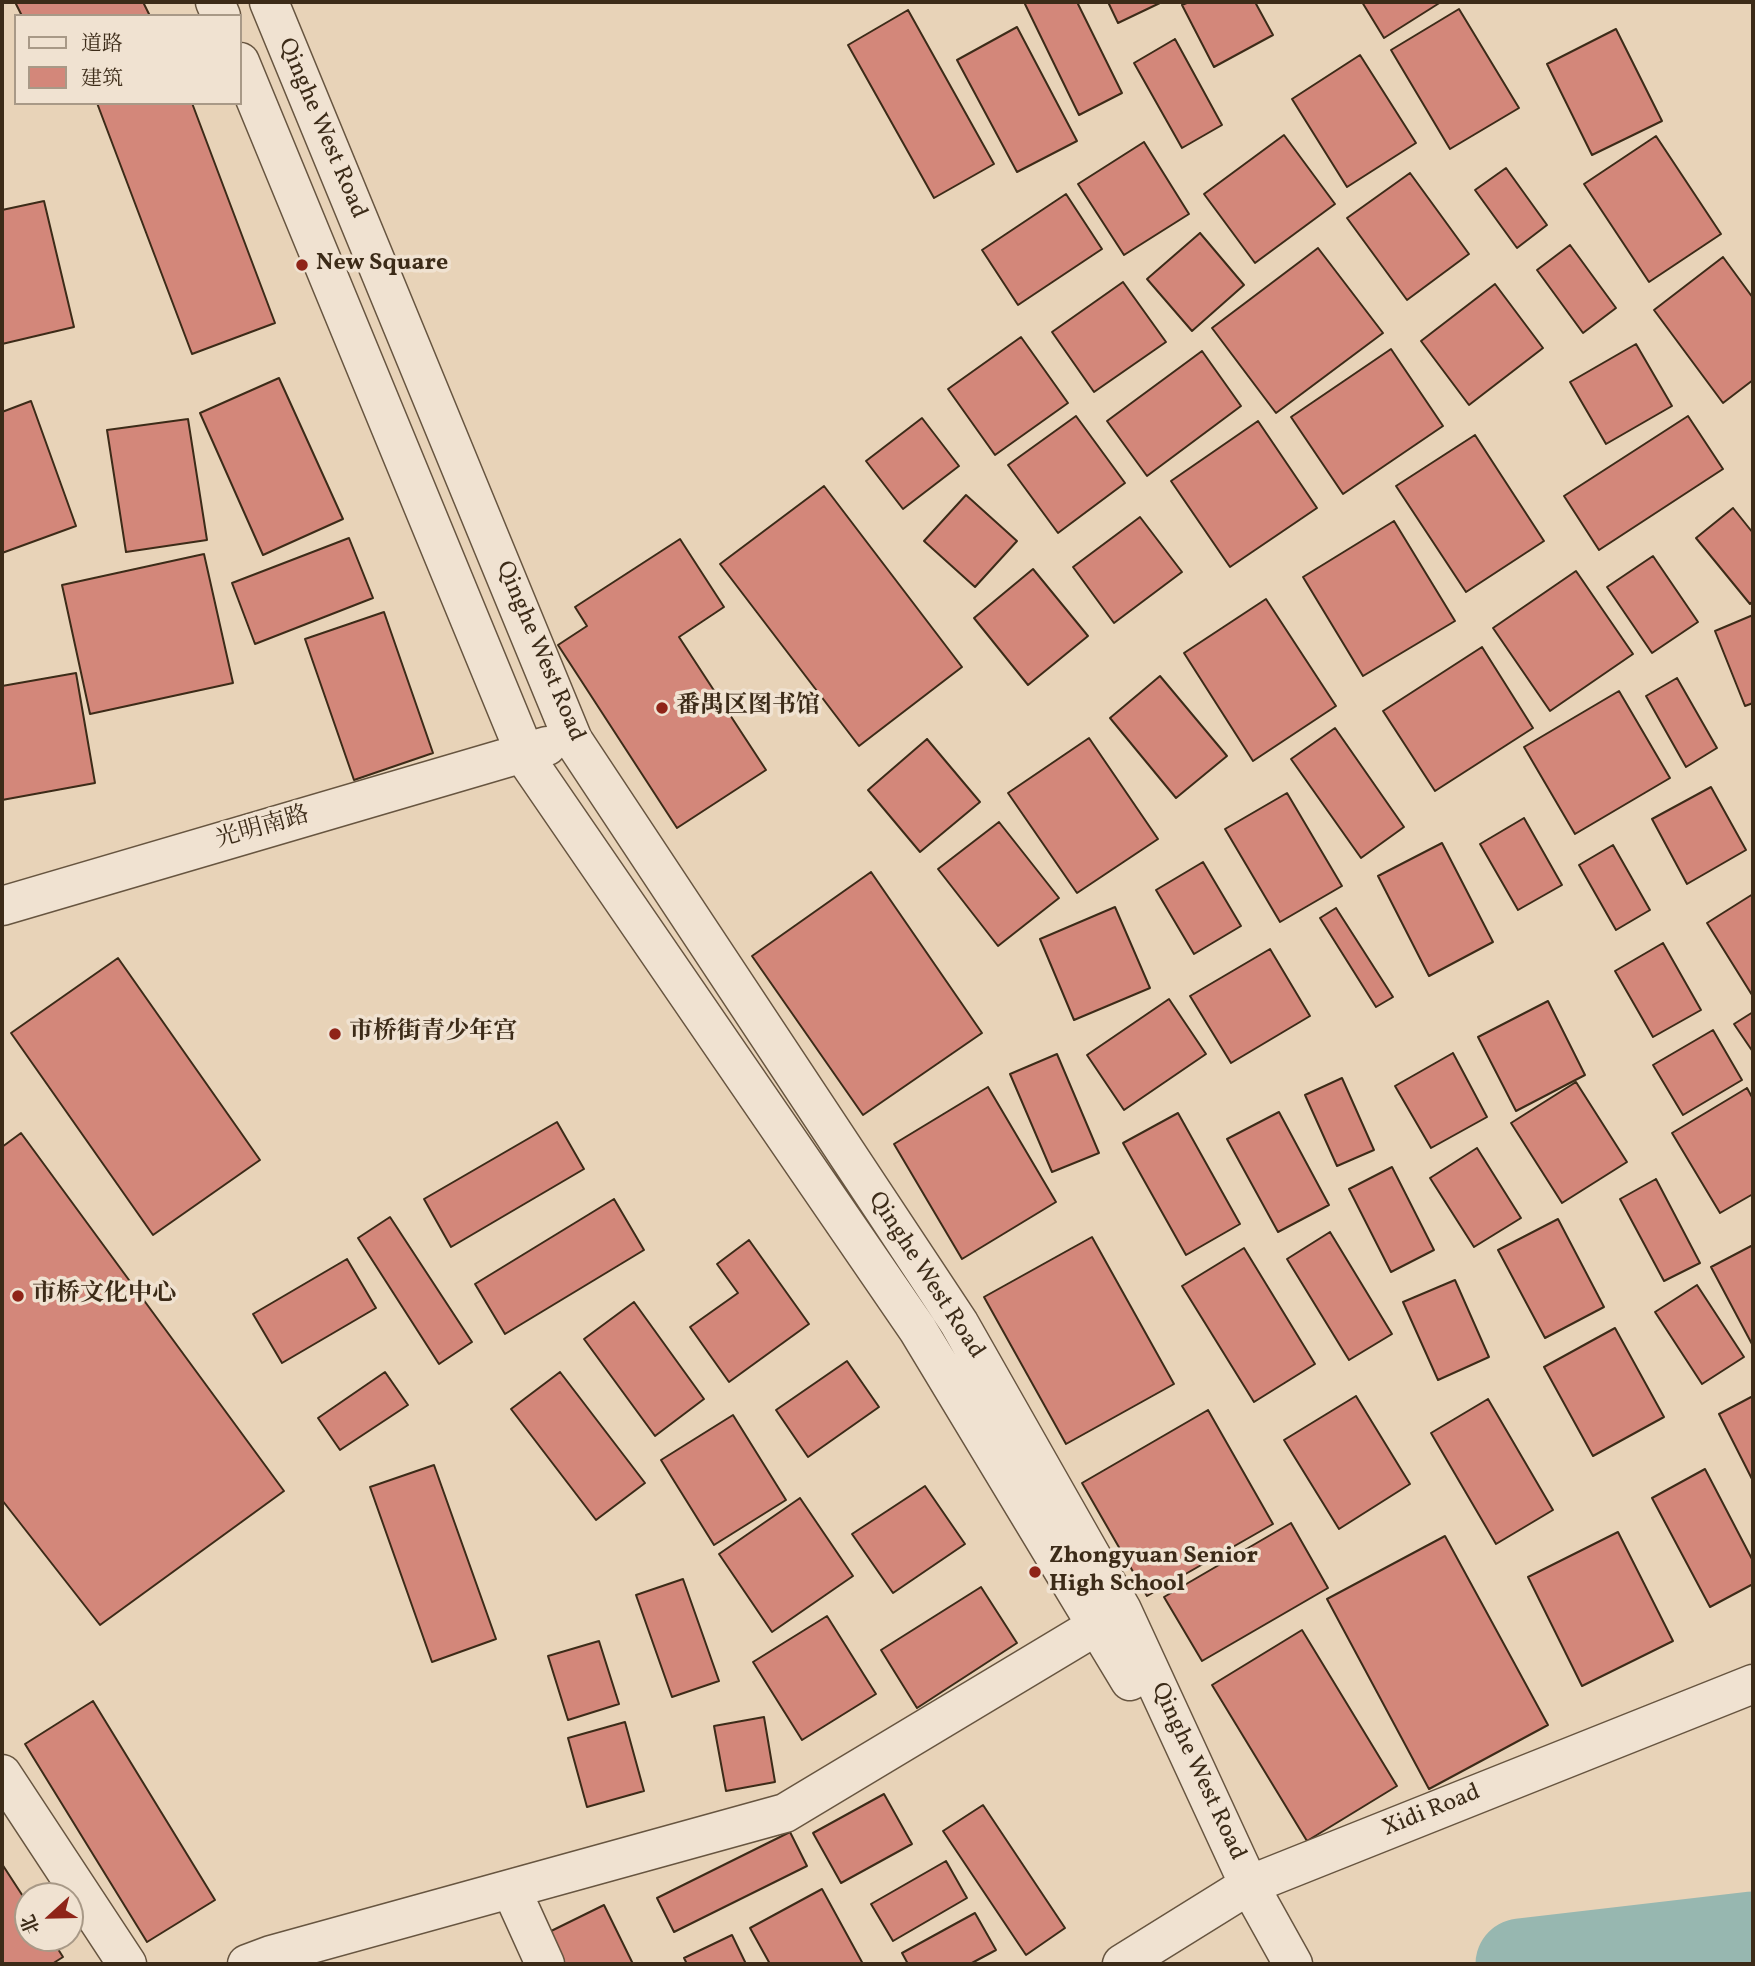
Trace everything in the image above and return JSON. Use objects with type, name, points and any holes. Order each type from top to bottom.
[{"type":"street","name":"Qinghe West Road","points":[[269,2],[573,740],[958,1323],[1122,1610],[1249,1885]]},
{"type":"street","name":"Qinghe West Road","points":[[242,67],[529,763],[918,1330],[1098,1625],[1249,1885]]},
{"type":"street","name":"光明南路","points":[[2,906],[524,752],[573,740]]},
{"type":"street","points":[[264,1961],[785,1813],[1098,1625]]},
{"type":"street","name":"Xidi Road","points":[[1122,1964],[1249,1885],[1753,1684]]},
{"type":"street","points":[[2,1774],[127,1964]]},
{"type":"street","points":[[1249,1885],[1293,1964]]},
{"type":"street","points":[[510,1889],[545,1964]]},
{"type":"building","points":[[15,2],[143,2],[149,14],[21,14]]},
{"type":"building","points":[[1024,2],[1077,2],[1122,93],[1079,115]]},
{"type":"building","points":[[1108,2],[1162,2],[1118,23]]},
{"type":"building","points":[[1189,2],[1255,2],[1273,35],[1214,67],[1182,5]]},
{"type":"building","points":[[1362,2],[1441,2],[1384,38]]},
{"type":"building","points":[[1459,9],[1519,108],[1450,149],[1391,50]]},
{"type":"building","points":[[908,10],[994,164],[934,198],[848,45]]},
{"type":"building","points":[[1017,27],[1077,141],[1017,172],[957,60]]},
{"type":"building","points":[[1616,29],[1662,121],[1592,155],[1547,64]]},
{"type":"building","points":[[1175,39],[1222,125],[1182,148],[1134,63]]},
{"type":"building","points":[[1360,55],[1416,143],[1347,187],[1292,99]]},
{"type":"building","points":[[98,105],[193,105],[275,323],[192,354]]},
{"type":"building","points":[[1284,135],[1335,204],[1255,263],[1204,194]]},
{"type":"building","points":[[1656,136],[1721,234],[1649,282],[1584,184]]},
{"type":"building","points":[[1144,142],[1189,214],[1124,255],[1078,184]]},
{"type":"building","points":[[1506,168],[1547,225],[1517,248],[1475,190]]},
{"type":"building","points":[[1410,173],[1469,254],[1407,300],[1347,218]]},
{"type":"building","points":[[1066,194],[1102,249],[1018,305],[982,250]]},
{"type":"building","points":[[44,201],[74,327],[2,344],[2,210]]},
{"type":"building","points":[[1200,233],[1244,285],[1192,331],[1147,279]]},
{"type":"building","points":[[1570,245],[1616,308],[1583,333],[1537,270]]},
{"type":"building","points":[[1318,248],[1383,333],[1276,413],[1212,328]]},
{"type":"building","points":[[1723,257],[1753,298],[1753,380],[1723,403],[1654,310]]},
{"type":"building","points":[[1123,282],[1166,342],[1094,392],[1052,332]]},
{"type":"building","points":[[1495,284],[1543,348],[1469,405],[1421,341]]},
{"type":"building","points":[[1021,337],[1068,403],[995,455],[948,389]]},
{"type":"building","points":[[1636,344],[1672,406],[1606,444],[1570,382]]},
{"type":"building","points":[[1391,349],[1443,426],[1343,494],[1291,417]]},
{"type":"building","points":[[1202,351],[1241,406],[1147,476],[1107,421]]},
{"type":"building","points":[[279,378],[343,519],[263,555],[200,413]]},
{"type":"building","points":[[31,401],[76,526],[2,553],[2,412]]},
{"type":"building","points":[[1076,416],[1125,483],[1058,533],[1008,465]]},
{"type":"building","points":[[1688,416],[1723,469],[1599,550],[1564,496]]},
{"type":"building","points":[[922,418],[959,466],[903,509],[866,461]]},
{"type":"building","points":[[188,419],[207,540],[126,552],[107,430]]},
{"type":"building","points":[[1258,421],[1317,508],[1230,567],[1171,481]]},
{"type":"building","points":[[1475,435],[1544,541],[1466,592],[1396,486]]},
{"type":"building","points":[[824,486],[962,667],[859,746],[720,564]]},
{"type":"building","points":[[966,495],[1017,541],[975,587],[924,541]]},
{"type":"building","points":[[1733,508],[1753,533],[1753,601],[1750,604],[1696,538]]},
{"type":"building","points":[[1140,517],[1182,572],[1114,623],[1073,567]]},
{"type":"building","points":[[1394,521],[1455,621],[1363,676],[1303,577]]},
{"type":"building","points":[[349,538],[373,598],[255,644],[232,583]]},
{"type":"building","name":"番禺区图书馆","points":[[680,539],[724,607],[679,637],[766,770],[677,828],[558,645],[587,626],[575,607]]},
{"type":"building","points":[[204,554],[233,683],[90,714],[62,585]]},
{"type":"building","points":[[1653,556],[1698,622],[1652,653],[1607,587]]},
{"type":"building","points":[[1033,569],[1088,636],[1028,685],[974,618]]},
{"type":"building","points":[[1576,571],[1633,654],[1550,711],[1493,628]]},
{"type":"building","points":[[1266,599],[1336,706],[1253,761],[1184,653]]},
{"type":"building","points":[[384,612],[433,753],[354,780],[305,639]]},
{"type":"building","points":[[1753,615],[1753,703],[1745,706],[1715,631]]},
{"type":"building","points":[[1482,647],[1533,728],[1435,791],[1383,711]]},
{"type":"building","points":[[76,673],[95,783],[2,800],[2,686]]},
{"type":"building","points":[[1160,676],[1227,756],[1176,798],[1110,718]]},
{"type":"building","points":[[1677,678],[1717,748],[1686,767],[1646,696]]},
{"type":"building","points":[[1619,691],[1670,778],[1575,834],[1524,747]]},
{"type":"building","points":[[1335,728],[1404,827],[1361,858],[1291,759]]},
{"type":"building","points":[[1089,738],[1158,839],[1077,893],[1008,793]]},
{"type":"building","points":[[927,739],[980,802],[920,852],[868,790]]},
{"type":"building","points":[[1711,787],[1746,850],[1687,884],[1652,819]]},
{"type":"building","points":[[1287,793],[1342,886],[1280,922],[1225,829]]},
{"type":"building","points":[[1524,818],[1562,885],[1518,910],[1480,844]]},
{"type":"building","points":[[999,822],[1059,898],[998,946],[938,869]]},
{"type":"building","points":[[1442,843],[1493,942],[1429,976],[1378,876]]},
{"type":"building","points":[[1613,845],[1650,910],[1616,930],[1579,865]]},
{"type":"building","points":[[1203,862],[1241,926],[1194,954],[1156,890]]},
{"type":"building","points":[[871,872],[982,1033],[863,1115],[752,956]]},
{"type":"building","points":[[1753,894],[1753,994],[1752,995],[1707,923]]},
{"type":"building","points":[[1115,907],[1150,988],[1074,1020],[1040,939]]},
{"type":"building","points":[[1336,908],[1393,997],[1376,1007],[1320,918]]},
{"type":"building","points":[[1663,943],[1701,1010],[1653,1037],[1615,971]]},
{"type":"building","points":[[1270,949],[1310,1016],[1231,1063],[1190,996]]},
{"type":"building","points":[[118,958],[260,1160],[153,1235],[11,1033]]},
{"type":"building","points":[[1169,999],[1206,1054],[1124,1110],[1087,1055]]},
{"type":"building","points":[[1548,1001],[1585,1075],[1516,1111],[1478,1037]]},
{"type":"building","points":[[1753,1012],[1753,1052],[1734,1024]]},
{"type":"building","points":[[1713,1030],[1742,1080],[1683,1115],[1653,1065]]},
{"type":"building","points":[[1453,1053],[1487,1117],[1431,1148],[1395,1086]]},
{"type":"building","points":[[1057,1054],[1099,1153],[1052,1172],[1010,1074]]},
{"type":"building","points":[[1342,1078],[1374,1150],[1337,1166],[1305,1095]]},
{"type":"building","points":[[1576,1082],[1627,1162],[1562,1203],[1511,1123]]},
{"type":"building","points":[[988,1087],[1056,1202],[962,1259],[894,1144]]},
{"type":"building","points":[[1747,1088],[1753,1099],[1753,1194],[1720,1213],[1672,1133]]},
{"type":"building","points":[[1279,1112],[1329,1205],[1278,1232],[1227,1139]]},
{"type":"building","points":[[1178,1113],[1240,1224],[1186,1255],[1123,1143]]},
{"type":"building","points":[[557,1122],[584,1169],[451,1247],[424,1199]]},
{"type":"building","points":[[21,1133],[284,1491],[100,1625],[2,1500],[2,1147]]},
{"type":"building","points":[[1477,1148],[1521,1218],[1474,1247],[1430,1178]]},
{"type":"building","points":[[1392,1167],[1434,1250],[1391,1272],[1349,1189]]},
{"type":"building","points":[[1656,1179],[1700,1263],[1664,1281],[1620,1199]]},
{"type":"building","points":[[614,1199],[644,1250],[505,1334],[475,1284]]},
{"type":"building","points":[[390,1217],[472,1342],[439,1364],[358,1238]]},
{"type":"building","points":[[1558,1219],[1604,1307],[1545,1338],[1498,1250]]},
{"type":"building","points":[[1330,1232],[1392,1334],[1349,1360],[1287,1259]]},
{"type":"building","points":[[1092,1237],[1174,1384],[1066,1444],[984,1297]]},
{"type":"building","points":[[749,1240],[809,1324],[729,1382],[690,1327],[738,1293],[717,1264]]},
{"type":"building","points":[[1753,1245],[1753,1346],[1711,1267]]},
{"type":"building","points":[[1244,1248],[1315,1364],[1254,1402],[1182,1286]]},
{"type":"building","points":[[347,1259],[376,1308],[282,1363],[253,1314]]},
{"type":"building","points":[[1455,1280],[1489,1357],[1438,1380],[1403,1302]]},
{"type":"building","points":[[1697,1285],[1744,1357],[1702,1384],[1655,1312]]},
{"type":"building","points":[[634,1302],[704,1399],[655,1436],[584,1339]]},
{"type":"building","points":[[1615,1328],[1664,1417],[1593,1456],[1544,1367]]},
{"type":"building","points":[[847,1361],[879,1407],[808,1457],[776,1410]]},
{"type":"building","points":[[385,1372],[408,1405],[340,1450],[318,1418]]},
{"type":"building","points":[[560,1372],[645,1483],[596,1520],[511,1409]]},
{"type":"building","points":[[1356,1396],[1410,1484],[1339,1529],[1284,1440]]},
{"type":"building","points":[[1753,1396],[1753,1481],[1719,1414]]},
{"type":"building","points":[[1488,1399],[1553,1510],[1496,1544],[1431,1433]]},
{"type":"building","points":[[1208,1410],[1273,1524],[1147,1596],[1082,1483]]},
{"type":"building","points":[[733,1415],[786,1500],[714,1545],[661,1460]]},
{"type":"building","points":[[434,1465],[496,1639],[432,1662],[370,1487]]},
{"type":"building","points":[[1705,1469],[1753,1561],[1753,1584],[1710,1607],[1652,1498]]},
{"type":"building","points":[[925,1486],[965,1544],[893,1593],[852,1534]]},
{"type":"building","points":[[800,1498],[853,1576],[772,1632],[719,1554]]},
{"type":"building","points":[[1291,1523],[1328,1588],[1202,1661],[1164,1597]]},
{"type":"building","points":[[1618,1532],[1673,1641],[1582,1686],[1528,1577]]},
{"type":"building","points":[[1445,1536],[1548,1725],[1429,1789],[1327,1599]]},
{"type":"building","points":[[683,1579],[719,1681],[672,1697],[636,1595]]},
{"type":"building","points":[[981,1587],[1017,1643],[917,1708],[881,1650]]},
{"type":"building","points":[[827,1616],[876,1694],[802,1740],[753,1662]]},
{"type":"building","points":[[1302,1630],[1397,1786],[1307,1841],[1212,1685]]},
{"type":"building","points":[[599,1641],[619,1704],[568,1720],[548,1656]]},
{"type":"building","points":[[93,1701],[215,1900],[147,1942],[25,1744]]},
{"type":"building","points":[[764,1717],[775,1782],[726,1791],[714,1726]]},
{"type":"building","points":[[625,1722],[644,1791],[587,1807],[568,1738]]},
{"type":"building","points":[[884,1794],[912,1844],[841,1883],[813,1833]]},
{"type":"building","points":[[983,1805],[1065,1928],[1026,1955],[943,1831]]},
{"type":"building","points":[[790,1832],[807,1866],[674,1932],[657,1898]]},
{"type":"building","points":[[946,1861],[967,1898],[893,1941],[871,1904]]},
{"type":"building","points":[[2,1864],[14,1882],[14,1952],[60,1952],[63,1957],[52,1964],[2,1964]]},
{"type":"building","points":[[822,1889],[863,1964],[770,1964],[750,1928]]},
{"type":"building","points":[[604,1905],[633,1964],[557,1964],[543,1935]]},
{"type":"building","points":[[975,1913],[996,1950],[970,1964],[908,1964],[902,1953]]},
{"type":"building","points":[[732,1935],[746,1964],[687,1964],[684,1958]]},
{"type":"waterway","points":[[1521,1964],[1753,1937]]},
{"type":"place","name":"New Square","points":[[302,265]]},
{"type":"place","name":"番禺区图书馆","points":[[662,708]]},
{"type":"place","name":"市桥街青少年宫","points":[[335,1034]]},
{"type":"place","name":"市桥文化中心","points":[[18,1296]]},
{"type":"place","name":"Zhongyuan Senior High School","points":[[1035,1572]]}]
